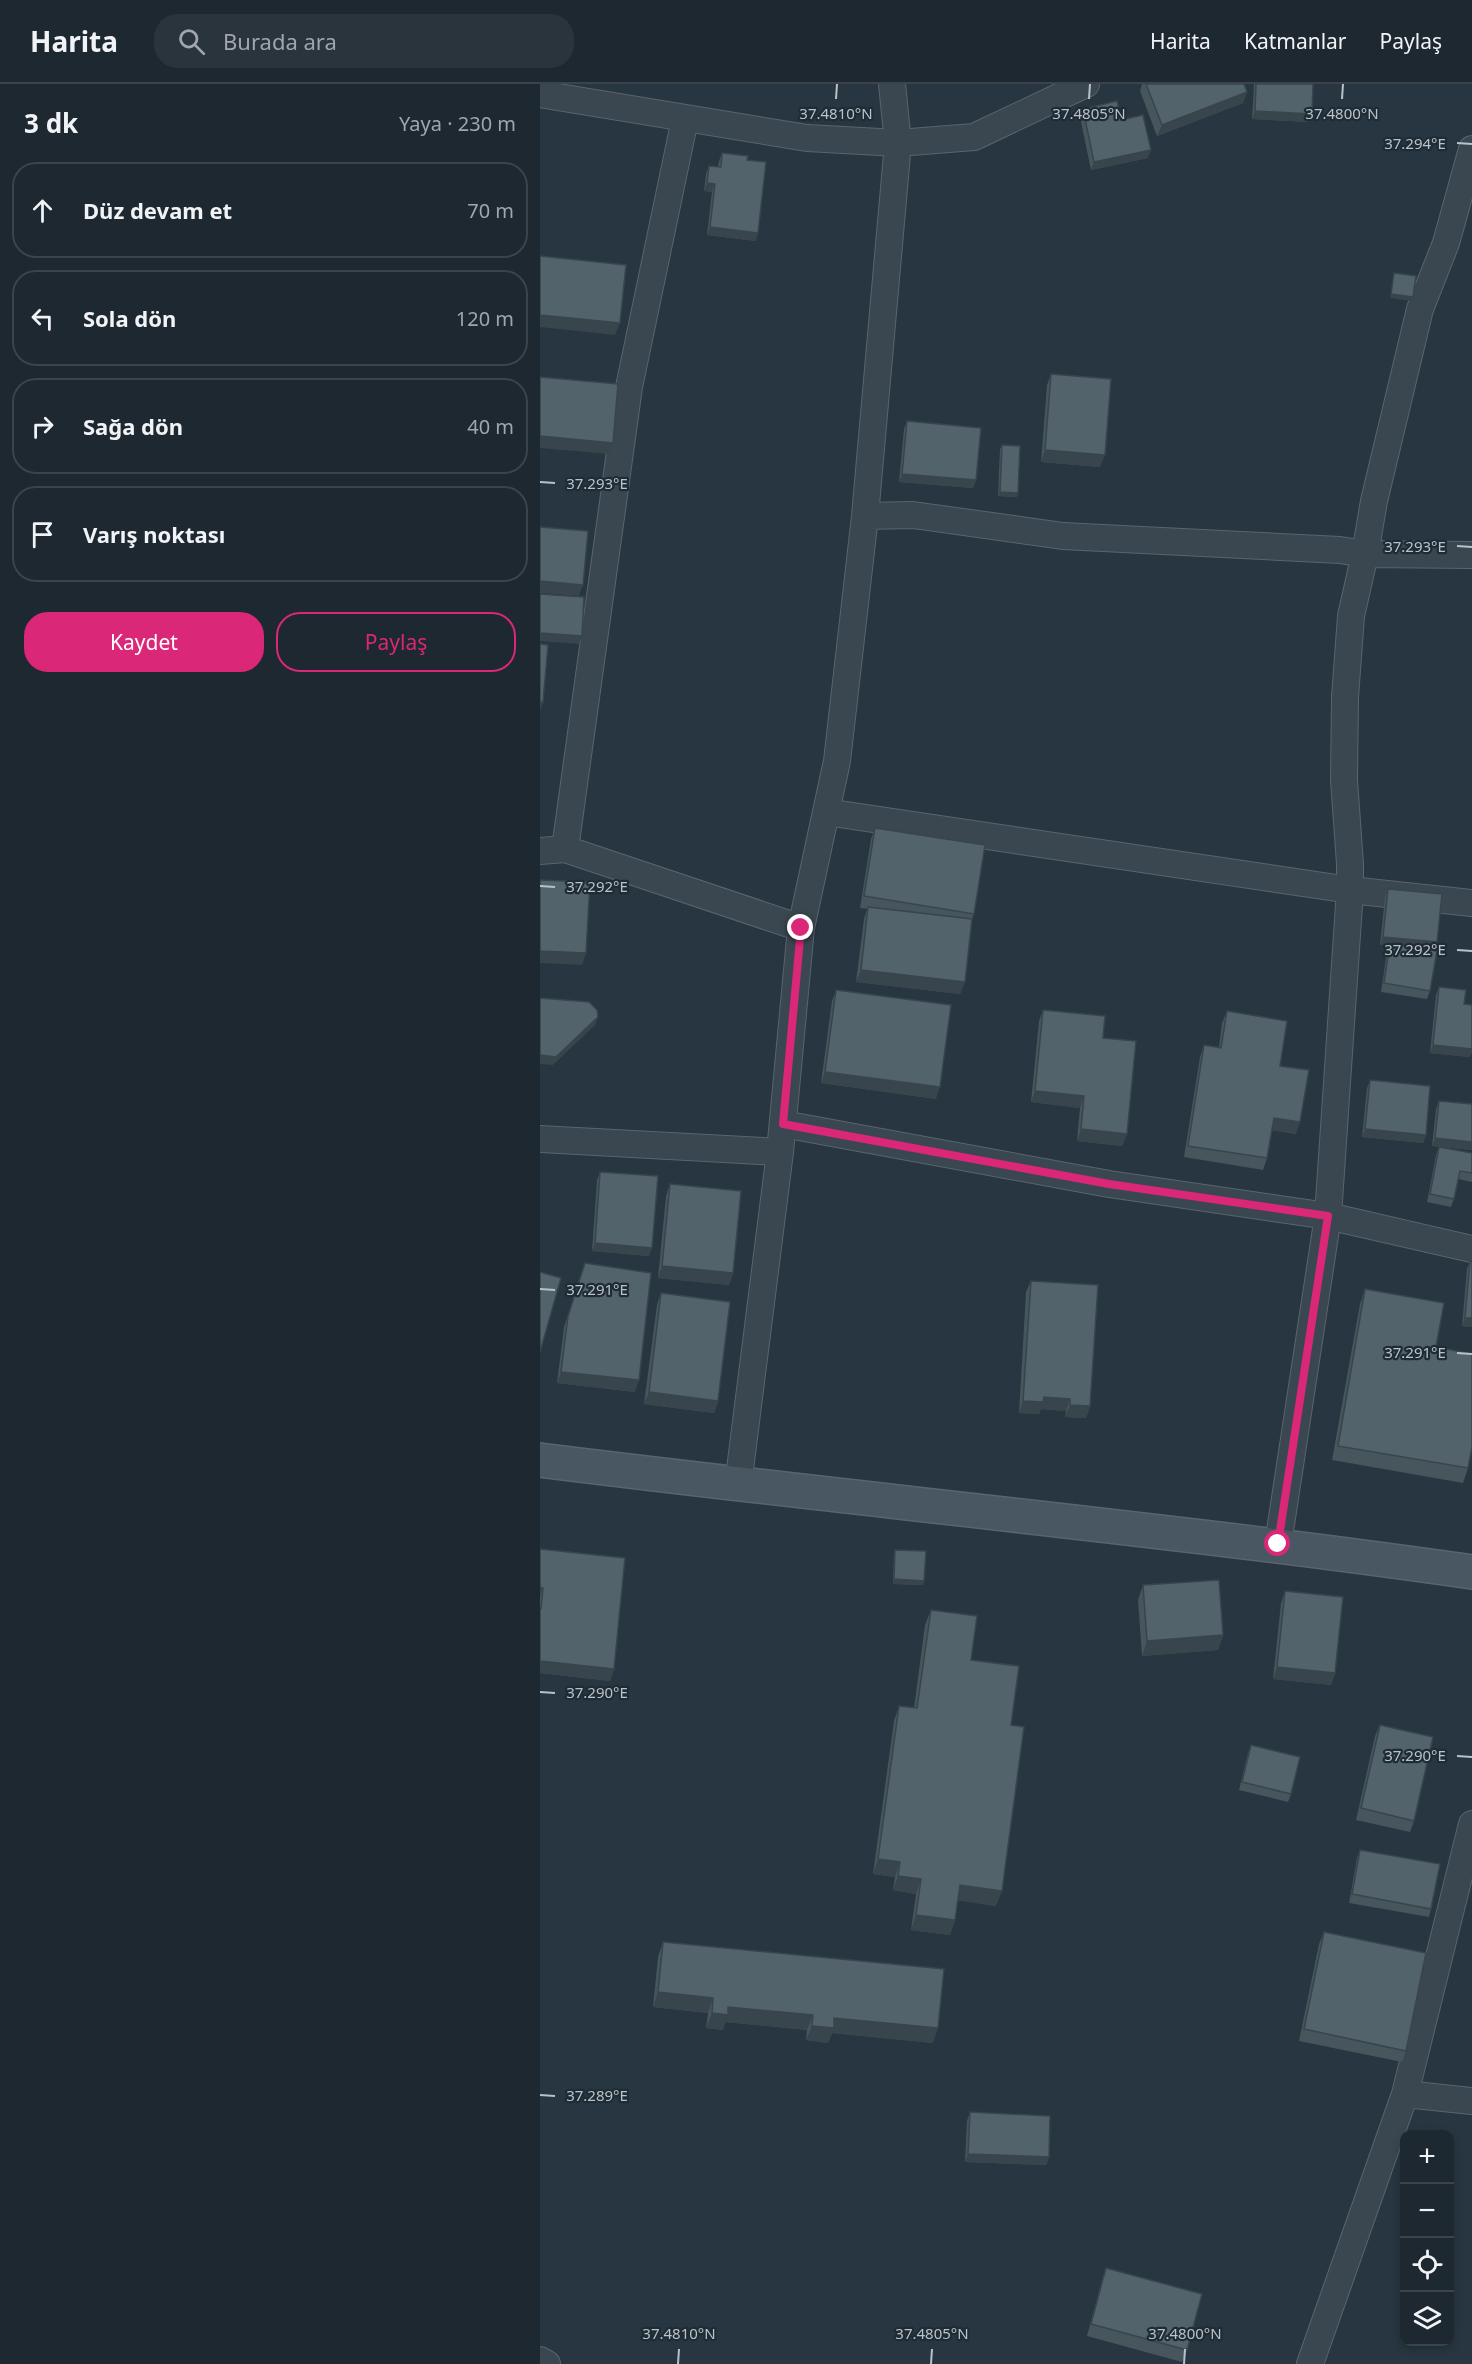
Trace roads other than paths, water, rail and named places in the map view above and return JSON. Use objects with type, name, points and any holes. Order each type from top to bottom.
[{"type":"street","points":[[738,1485],[780,1152],[801,928],[837,761],[865,516],[898,143],[892,84]]},
{"type":"street","points":[[540,94],[807,138],[898,143],[974,137],[1086,84]]},
{"type":"street","points":[[565,849],[629,387],[685,119]]},
{"type":"street","points":[[1278,1544],[1328,1216],[1350,890],[1344,780],[1345,697],[1351,616],[1374,501],[1420,309],[1446,243],[1472,149]]},
{"type":"street","points":[[865,516],[913,515],[1063,536],[1329,549],[1365,554],[1472,555]]},
{"type":"street","points":[[826,812],[1350,890],[1472,903]]},
{"type":"street","points":[[540,851],[565,849],[801,928]]},
{"type":"street","points":[[783,1124],[1109,1184],[1328,1216],[1472,1249]]},
{"type":"street","points":[[540,1139],[780,1152]]},
{"type":"street","points":[[540,1460],[738,1485],[1278,1544],[1472,1572]]},
{"type":"street","points":[[1310,2364],[1405,2094],[1468,1862],[1472,1824]]},
{"type":"street","points":[[1405,2094],[1472,2101]]},
{"type":"street","points":[[540,2360],[547,2364]]}]
